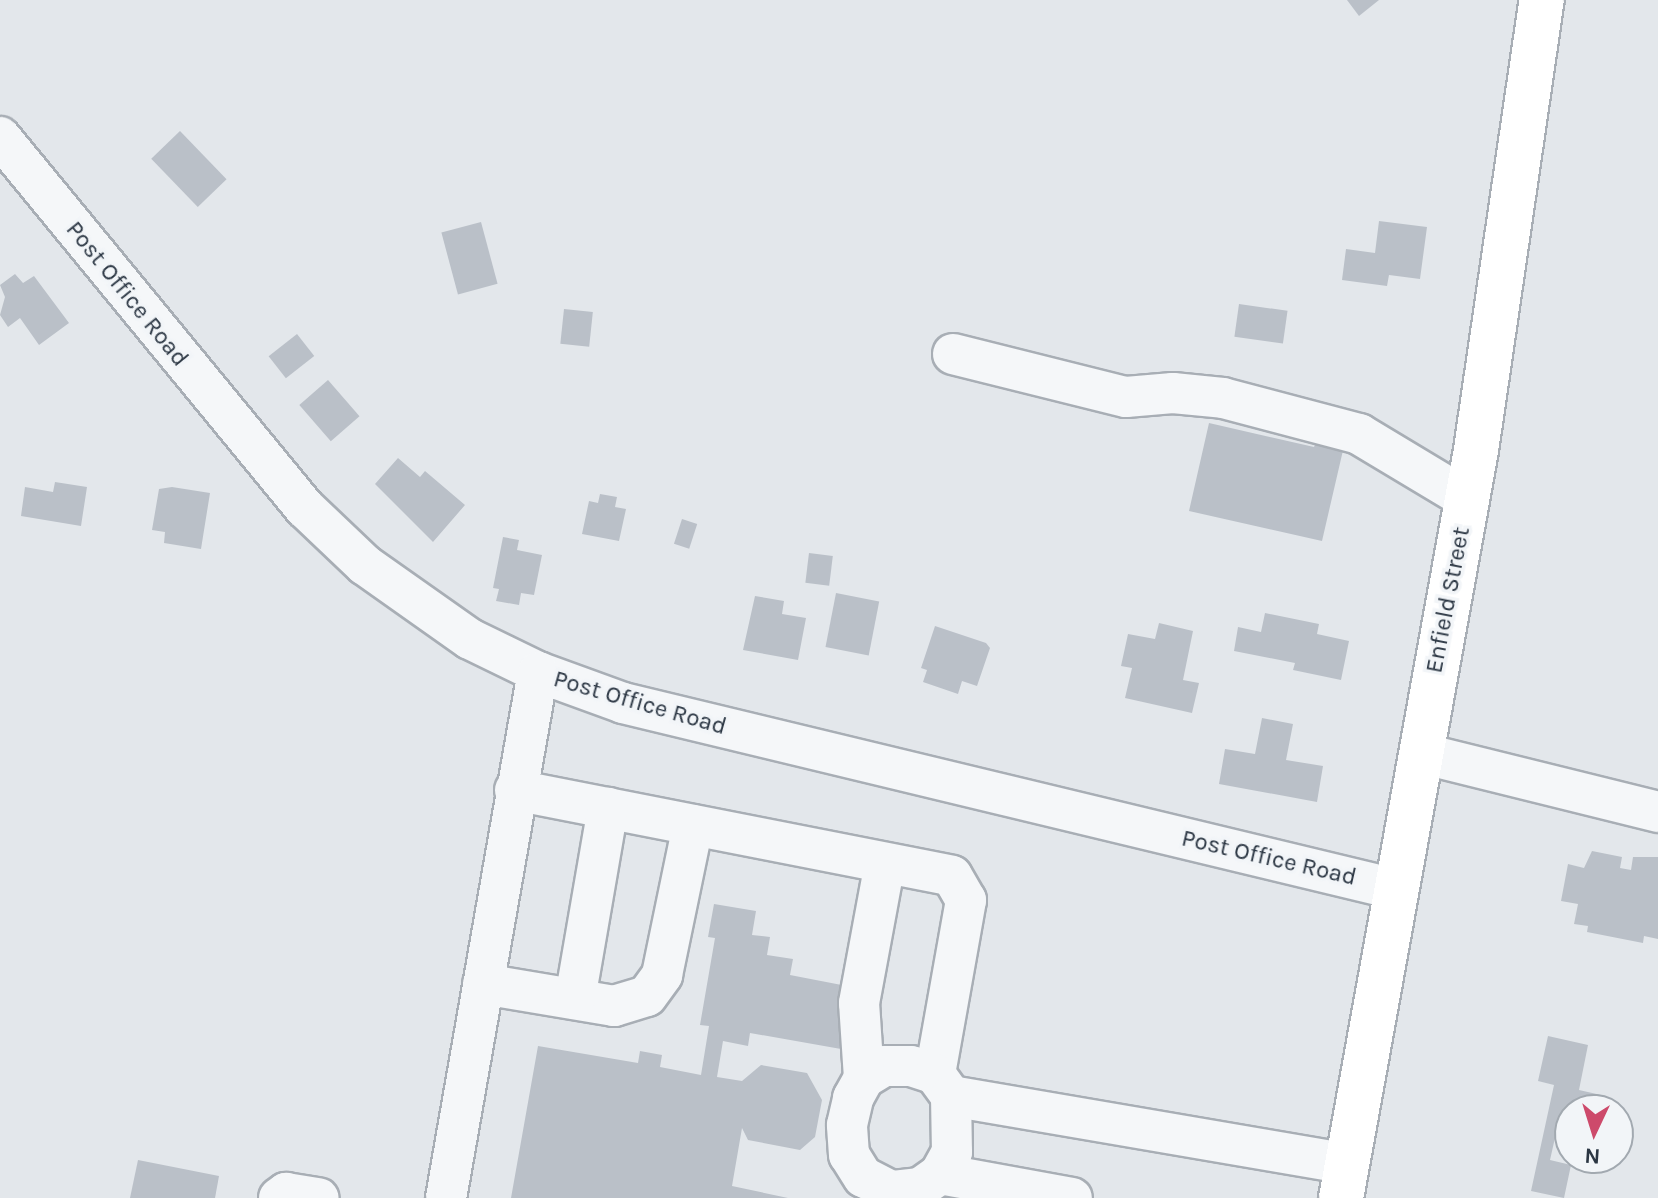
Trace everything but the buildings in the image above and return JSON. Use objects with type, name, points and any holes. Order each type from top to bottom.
[{"type":"main road","name":"Enfield Street","points":[[1348,1188],[1395,889],[1467,499],[1542,0]]},
{"type":"street","name":"Post Office Road","points":[[0,137],[305,508],[421,608],[538,672],[690,720],[1395,889]]},
{"type":"street","points":[[953,354],[1126,397],[1173,393],[1223,398],[1359,434],[1467,499]]},
{"type":"street","points":[[446,1198],[538,672]]},
{"type":"street","points":[[1420,753],[1658,812]]},
{"type":"street","points":[[515,790],[952,876],[966,900],[943,1085],[952,1152],[940,1174],[920,1188],[891,1191],[863,1177],[849,1155],[847,1125],[864,1078],[859,1003],[885,863]]},
{"type":"street","points":[[575,999],[608,808]]},
{"type":"street","points":[[483,984],[614,1006],[647,996],[662,975],[693,825]]},
{"type":"street","points":[[864,1078],[884,1066],[911,1066],[943,1085],[1348,1188]]},
{"type":"street","points":[[940,1174],[1072,1198]]},
{"type":"street","points":[[279,1198],[286,1193],[319,1198]]}]
